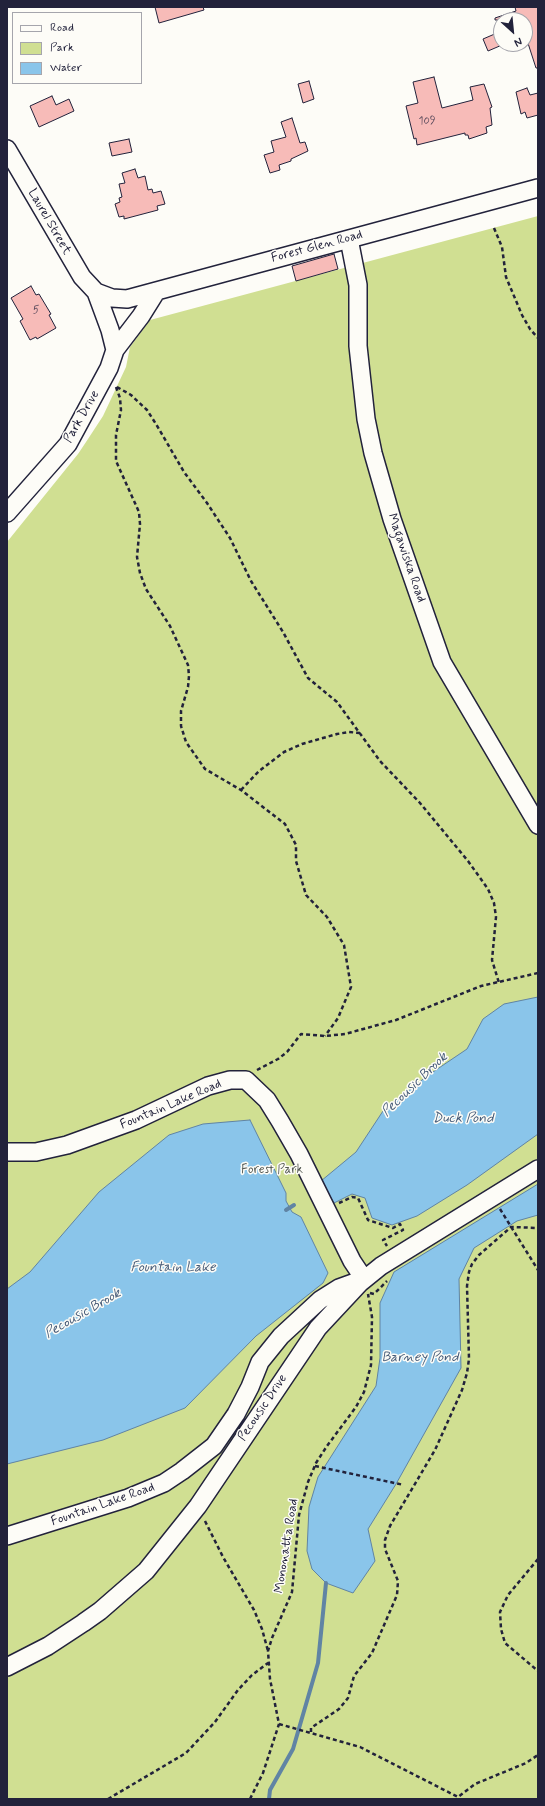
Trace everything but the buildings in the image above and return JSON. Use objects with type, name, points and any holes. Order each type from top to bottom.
[{"type":"street","name":"Laurel Street","points":[[9,158],[82,277],[96,292]]},
{"type":"street","name":"Forest Glen Road","points":[[96,292],[112,298],[127,299],[538,188]]},
{"type":"street","name":"Magawiska Road","points":[[349,239],[358,285],[360,370],[365,413],[373,453],[392,519],[442,662],[538,824]]},
{"type":"street","name":"Park Drive","points":[[96,292],[110,330],[114,350]]},
{"type":"street","name":"Park Drive","points":[[7,514],[68,444],[109,368],[114,350],[141,316],[156,292]]},
{"type":"street","points":[[7,494],[28,490]]},
{"type":"street","name":"Fountain Lake Road","points":[[7,1152],[36,1152],[67,1145],[119,1127],[208,1086],[230,1080],[246,1080]]},
{"type":"street","points":[[246,1080],[267,1100],[280,1121],[299,1154],[325,1210],[362,1281]]},
{"type":"street","name":"Pecousic Drive","points":[[7,1667],[66,1634],[115,1598],[150,1566],[198,1506],[324,1320],[362,1281],[394,1258],[538,1169]]},
{"type":"street","name":"Fountain Lake Road","points":[[7,1536],[128,1498],[164,1483],[182,1471],[214,1446],[236,1414],[250,1387],[260,1362],[281,1336],[320,1300],[339,1288],[362,1281]]},
{"type":"path","points":[[494,228],[502,247],[506,277],[522,315],[530,329],[538,338]]},
{"type":"path","points":[[325,1036],[338,1018],[351,987],[344,945],[327,917],[306,895],[296,861],[296,845],[285,824],[241,790],[205,769],[186,742],[181,726],[181,711],[188,687],[188,665],[170,626],[146,589],[140,573],[137,557],[140,524],[139,512],[116,461],[116,435],[121,410],[120,398],[116,387],[131,395],[147,410],[184,472],[208,503],[230,538],[251,581],[283,632],[302,668],[317,686],[337,702],[388,771],[420,803],[468,861],[488,889],[494,903],[496,917],[492,960],[498,983]]},
{"type":"path","points":[[241,790],[259,771],[284,752],[302,744],[337,734],[349,732],[360,733]]},
{"type":"path","points":[[246,1080],[251,1074],[287,1052],[301,1034],[325,1036],[345,1034],[396,1020],[481,986],[498,983],[514,977],[538,973]]},
{"type":"path","points":[[325,1210],[352,1197],[358,1198],[368,1220],[393,1228],[400,1224],[403,1230],[383,1240],[394,1258]]},
{"type":"path","points":[[498,1205],[538,1270]]},
{"type":"path","points":[[311,1732],[311,1728],[339,1709],[348,1698],[354,1676],[372,1653],[392,1611],[397,1595],[398,1581],[395,1570],[385,1549],[385,1540],[390,1526],[435,1450],[462,1390],[467,1373],[467,1286],[472,1264],[479,1255],[511,1227],[538,1228]]},
{"type":"path","name":"Mononatta Road","points":[[250,1799],[264,1773],[279,1724],[268,1663],[268,1651],[292,1592],[299,1515],[308,1482],[315,1466],[327,1446],[356,1407],[368,1379],[373,1346],[370,1303],[362,1281]]},
{"type":"path","points":[[315,1466],[404,1486]]},
{"type":"path","points":[[198,1506],[223,1557],[254,1610],[262,1628],[268,1651]]},
{"type":"path","points":[[538,1559],[508,1596],[500,1612],[501,1628],[505,1642],[538,1671]]},
{"type":"path","points":[[108,1799],[186,1753],[215,1722],[238,1690],[268,1663]]},
{"type":"path","points":[[279,1724],[360,1747],[457,1798],[475,1784],[526,1764],[538,1755]]},
{"type":"green space","name":"Forest Park","points":[[538,216],[538,1799],[7,1799],[7,542],[78,454],[103,416],[126,367],[130,347],[150,320]]},
{"type":"water","name":"Duck Pond","points":[[538,997],[538,1134],[467,1185],[417,1216],[392,1225],[372,1218],[365,1198],[352,1194],[334,1203],[321,1181],[356,1152],[383,1111],[427,1076],[467,1049],[483,1019],[504,1004]]},
{"type":"water","name":"Fountain Lake","points":[[250,1120],[286,1193],[286,1201],[292,1212],[301,1217],[328,1273],[323,1283],[256,1336],[185,1408],[103,1440],[7,1464],[7,1289],[30,1272],[99,1192],[169,1135],[203,1124]]},
{"type":"water","name":"Barney Pond","points":[[538,1184],[538,1215],[517,1221],[474,1248],[459,1279],[461,1368],[396,1484],[368,1529],[375,1561],[353,1593],[326,1583],[312,1569],[307,1551],[309,1507],[318,1477],[376,1386],[380,1358],[380,1303],[394,1272]]},
{"type":"waterway","name":"Pecousic Brook","points":[[286,1210],[294,1205]]},
{"type":"waterway","points":[[269,1799],[270,1790],[293,1749],[318,1663],[326,1583]]}]
